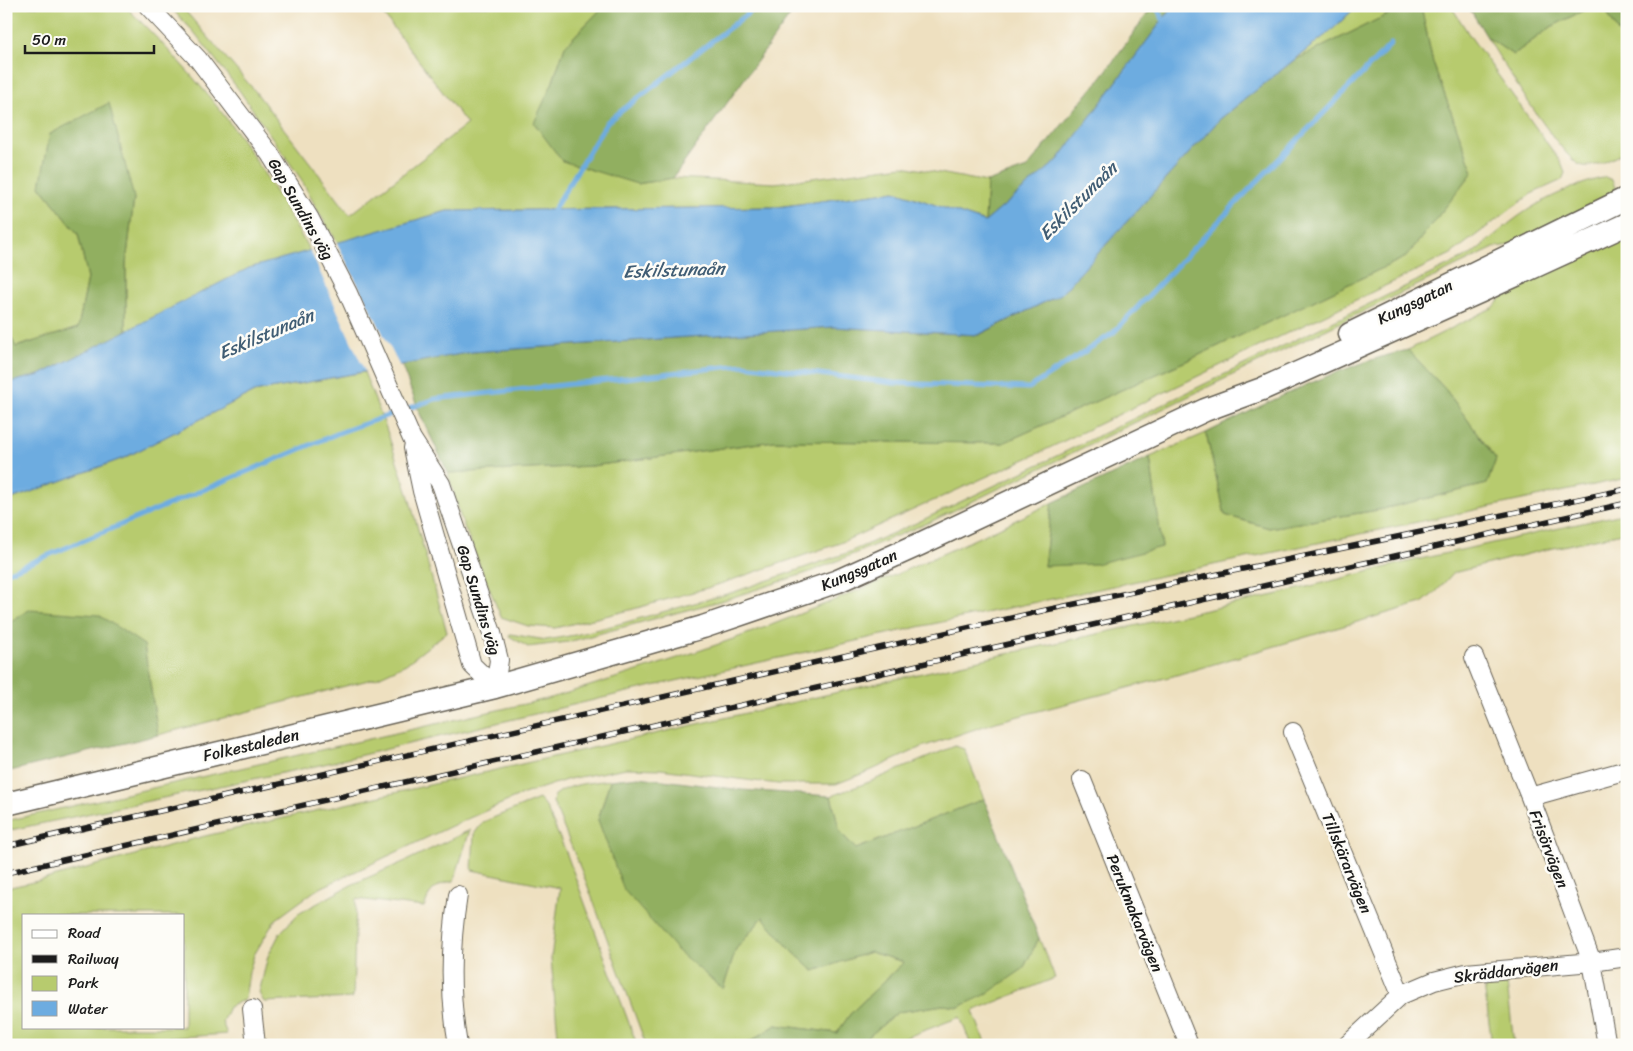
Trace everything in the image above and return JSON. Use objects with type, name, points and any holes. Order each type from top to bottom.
[{"type":"main road","name":"Kungsgatan","points":[[1205,410],[1257,379],[1627,198]]},
{"type":"main road","name":"Kungsgatan","points":[[495,687],[703,627],[838,581],[1205,410],[1271,385],[1627,224]]},
{"type":"main road","name":"Folkestaleden","points":[[6,804],[495,687]]},
{"type":"street","name":"Gap Sundins väg","points":[[148,6],[185,45],[216,82],[270,154],[310,219],[348,293],[412,439],[441,484],[492,633],[499,660],[495,687]]},
{"type":"street","name":"Gap Sundins väg","points":[[412,439],[422,491],[472,665],[495,687]]},
{"type":"street","name":"Frisörvägen","points":[[1474,657],[1592,962],[1607,1045]]},
{"type":"street","name":"Tillskärarvägen","points":[[1293,732],[1401,995]]},
{"type":"street","points":[[1530,798],[1627,770]]},
{"type":"street","name":"Perukmakarvägen","points":[[1082,780],[1189,1045]]},
{"type":"street","points":[[458,895],[454,922],[452,996],[458,1045]]},
{"type":"street","name":"Skräddarvägen","points":[[1347,1045],[1401,995],[1434,981],[1466,973],[1592,962],[1627,956]]},
{"type":"street","points":[[252,1010],[256,1045]]},
{"type":"green space","points":[[6,6],[125,6],[176,58],[223,114],[259,165],[310,251],[249,268],[126,332],[126,264],[134,198],[40,186],[78,234],[88,278],[78,328],[15,347],[6,326]]},
{"type":"green space","points":[[169,6],[181,6],[255,91],[350,215],[467,124],[377,6],[604,6],[565,46],[552,84],[637,184],[673,178],[775,183],[903,166],[987,182],[985,222],[895,191],[777,207],[447,211],[338,243],[301,179],[239,90],[194,32]]},
{"type":"green space","points":[[604,6],[695,6],[697,8],[698,6],[797,6],[673,178],[637,184],[562,161],[534,123],[552,84],[565,46]]},
{"type":"green space","points":[[1153,6],[1173,6],[1058,160],[985,222],[987,182],[1027,168],[1106,71]]},
{"type":"green space","points":[[1357,6],[1405,6],[1293,61],[1333,29]]},
{"type":"green space","points":[[1405,6],[1421,6],[1433,63],[1473,172],[1406,257],[1195,357],[1003,443],[774,441],[592,466],[448,473],[420,414],[401,364],[472,352],[833,327],[979,335],[1061,294],[1220,119],[1293,61]]},
{"type":"green space","points":[[1421,6],[1451,6],[1470,36],[1562,164],[1565,173],[1562,180],[1531,194],[1451,254],[1041,452],[840,543],[714,586],[630,610],[555,628],[528,626],[501,617],[461,519],[448,473],[592,466],[774,441],[1003,443],[1195,357],[1406,257],[1473,172],[1433,63]]},
{"type":"green space","points":[[1468,6],[1592,6],[1551,27],[1513,55],[1487,37]]},
{"type":"green space","points":[[1592,6],[1603,6],[1627,47],[1627,151],[1604,162],[1586,166],[1580,165],[1571,158],[1559,145],[1531,106],[1487,37],[1513,55],[1551,27]]},
{"type":"green space","points":[[1603,6],[1627,6],[1627,47]]},
{"type":"green space","points":[[109,103],[134,198],[126,264],[126,332],[40,375],[6,383],[6,326],[16,347],[78,328],[88,278],[78,234],[40,186],[50,134]]},
{"type":"green space","points":[[1605,177],[1612,180],[1616,190],[1615,195],[1512,245],[1496,247],[932,521],[813,571],[724,600],[568,642],[528,647],[509,636],[510,634],[546,640],[575,635],[734,592],[847,553],[914,524],[1069,450],[1472,254],[1527,210],[1552,196]]},
{"type":"green space","points":[[1627,233],[1627,478],[923,626],[653,686],[320,765],[6,831],[6,821],[551,698],[677,658],[771,625],[928,560],[1052,503],[1044,566],[1162,547],[1150,457],[1206,433],[1225,515],[1269,528],[1378,510],[1487,484],[1496,459],[1446,390],[1408,350],[1494,307],[1513,284]]},
{"type":"green space","points":[[1408,350],[1446,390],[1496,459],[1487,484],[1378,510],[1269,528],[1225,515],[1206,433],[1330,375],[1356,365]]},
{"type":"green space","points":[[364,372],[386,428],[409,497],[447,632],[406,664],[376,678],[158,735],[144,645],[29,610],[6,624],[6,501],[124,458],[254,392]]},
{"type":"green space","points":[[1150,457],[1162,547],[1095,564],[1044,566],[1052,503]]},
{"type":"green space","points":[[1627,513],[1627,532],[1453,573],[1437,591],[1422,603],[1173,676],[996,722],[922,747],[836,784],[778,784],[660,769],[626,768],[569,779],[524,794],[316,890],[275,920],[254,955],[245,999],[229,1007],[222,1022],[227,1034],[152,1039],[153,1045],[6,1045],[6,888],[205,836],[997,656],[1279,594],[1407,562]]},
{"type":"green space","points":[[29,610],[99,615],[144,645],[158,735],[6,772],[6,624]]},
{"type":"green space","points":[[955,746],[964,749],[984,799],[856,849],[840,832],[831,796]]},
{"type":"green space","points":[[639,777],[742,790],[831,796],[840,832],[856,849],[984,799],[1039,938],[1023,969],[985,995],[959,1007],[943,1005],[898,1012],[861,1045],[745,1045],[776,1025],[837,1033],[851,1013],[904,962],[870,952],[814,971],[790,949],[763,917],[736,949],[723,989],[677,950],[624,890],[598,820],[610,780]]},
{"type":"green space","points":[[610,780],[598,820],[723,989],[736,949],[763,917],[790,949],[814,971],[870,952],[904,962],[851,1013],[837,1033],[776,1025],[745,1045],[646,1045],[587,884],[553,802],[554,796],[566,788]]},
{"type":"green space","points":[[539,799],[546,807],[566,852],[637,1045],[560,1045],[551,959],[560,888],[472,870],[474,834],[483,822]]},
{"type":"green space","points":[[470,830],[454,881],[434,888],[424,907],[356,899],[353,998],[264,1002],[259,993],[268,956],[280,933],[298,914],[351,885]]},
{"type":"green space","points":[[1039,938],[1055,978],[973,1011],[986,1045],[971,1045],[960,1017],[886,1045],[861,1045],[898,1012],[943,1005],[959,1007],[1023,969]]},
{"type":"green space","points":[[1507,983],[1514,1045],[1484,1045],[1491,1037],[1484,985]]},
{"type":"water","name":"Eskilstunaån","points":[[1173,6],[1357,6],[1333,29],[1220,119],[1061,294],[978,335],[833,327],[472,352],[254,392],[124,458],[6,501],[6,383],[40,375],[249,268],[447,211],[777,207],[895,191],[985,222],[1058,160]]},
{"type":"pier","points":[[335,241],[400,367],[366,374],[309,248]]},
{"type":"waterway","points":[[551,214],[607,122],[751,11],[753,6]]},
{"type":"waterway","points":[[1156,6],[1165,23]]},
{"type":"waterway","points":[[6,573],[341,432],[435,399],[743,365],[894,383],[1029,388],[1113,333],[1391,44]]},
{"type":"railway","points":[[6,846],[1046,610],[1627,489]]},
{"type":"railway","points":[[6,873],[1627,503]]}]
